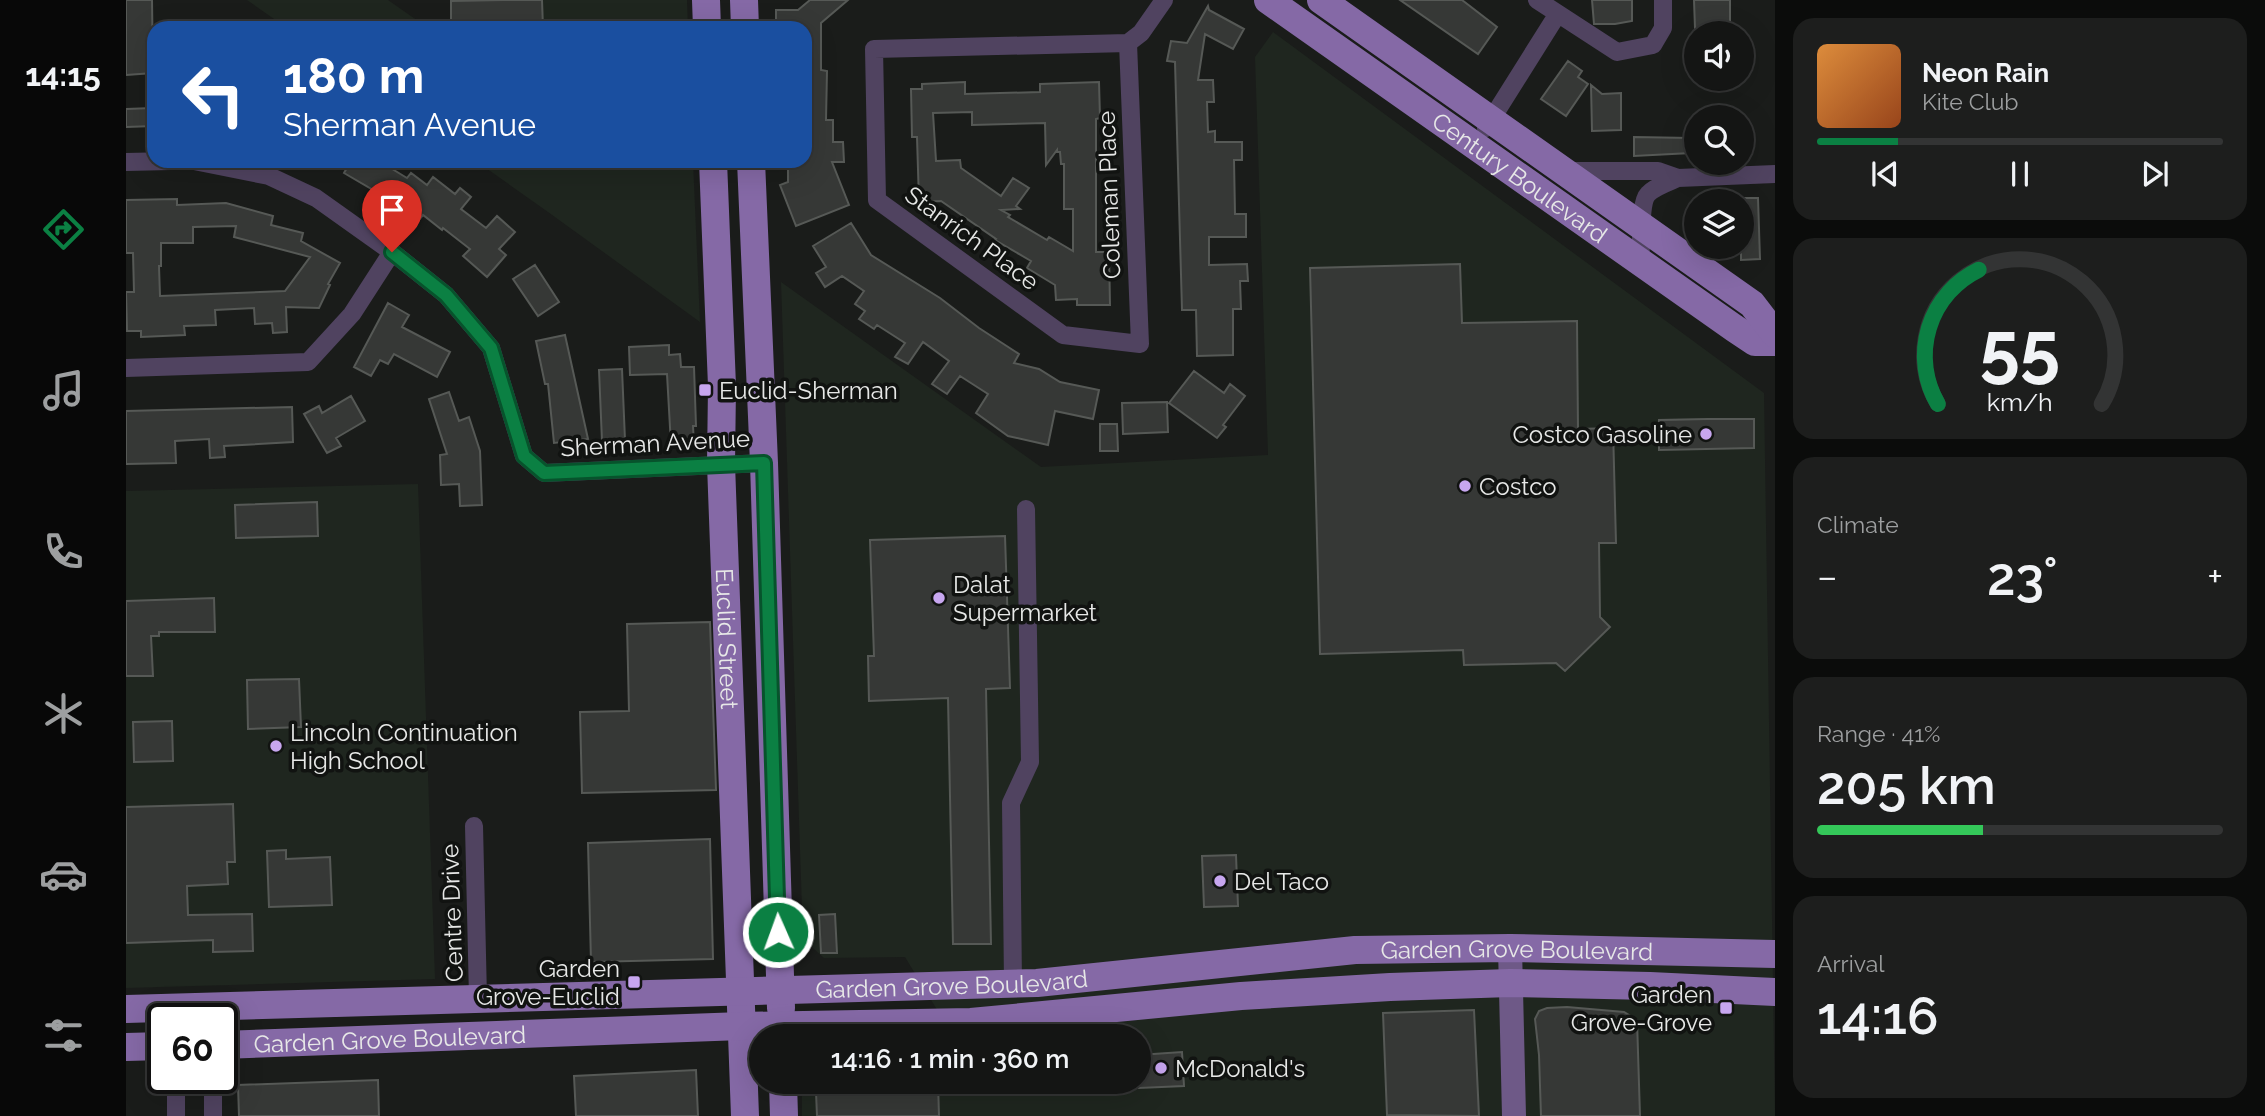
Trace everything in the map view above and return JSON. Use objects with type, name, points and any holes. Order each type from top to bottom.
[{"type":"main road","points":[[706,0],[707,21]]},
{"type":"main road","points":[[744,0],[745,21]]},
{"type":"main road","name":"Century Boulevard","points":[[1268,0],[1755,342],[1775,342]]},
{"type":"main road","name":"Century Boulevard","points":[[1321,0],[1752,304],[1775,334]]},
{"type":"main road","name":"Euclid Street","points":[[713,168],[722,386],[721,464],[745,1116]]},
{"type":"main road","name":"Euclid Street","points":[[751,168],[764,463],[781,1024]]},
{"type":"main road","name":"Garden Grove Boulevard","points":[[238,1011],[478,998],[1013,984],[1355,950],[1510,948],[1775,954]]},
{"type":"main road","name":"Garden Grove Boulevard","points":[[929,1024],[1241,996],[1510,983],[1775,992]]},
{"type":"main road","name":"Garden Grove Boulevard","points":[[126,1009],[147,1011]]},
{"type":"main road","name":"Garden Grove Boulevard","points":[[238,1044],[749,1027]]},
{"type":"main road","points":[[126,1047],[147,1046]]},
{"type":"main road","points":[[783,1094],[784,1116]]},
{"type":"street","points":[[1128,43],[1141,33],[1164,0]]},
{"type":"street","points":[[1537,0],[1617,52],[1653,45],[1663,28],[1663,0]]},
{"type":"street","points":[[1475,146],[1557,15]]},
{"type":"street","name":"Stanrich Place","points":[[1128,43],[874,49],[877,200],[1063,335],[1140,344]]},
{"type":"street","name":"Coleman Place","points":[[1128,43],[1140,344]]},
{"type":"street","points":[[126,162],[147,162]]},
{"type":"street","name":"Sherman Avenue","points":[[229,168],[269,176],[316,198],[392,252],[446,295],[491,348],[524,456],[544,473],[764,463]]},
{"type":"street","points":[[1563,171],[1658,171],[1678,178],[1775,174]]},
{"type":"street","points":[[1640,262],[1645,196],[1678,178]]},
{"type":"street","points":[[126,368],[308,362],[352,314],[392,252]]},
{"type":"street","points":[[1013,984],[1011,803],[1030,762],[1026,509]]},
{"type":"street","name":"Centre Drive","points":[[474,826],[478,998]]},
{"type":"street","points":[[1510,948],[1514,1116]]},
{"type":"street","points":[[176,1094],[176,1116]]},
{"type":"street","points":[[213,1094],[213,1116]]},
{"type":"shaded area","points":[[247,0],[388,0],[418,21],[277,21]]},
{"type":"shaded area","points":[[497,0],[687,0],[688,21],[498,21]]},
{"type":"shaded area","points":[[1273,32],[1764,393],[1775,1116],[802,1116],[802,1094],[1151,1094],[1151,1024],[946,1024],[905,957],[824,958],[803,939],[781,282],[1041,467],[1268,455],[1255,57]]},
{"type":"shaded area","points":[[486,168],[693,168],[700,322]]},
{"type":"shaded area","name":"Lincoln Continuation High School","points":[[418,484],[435,979],[126,988],[126,491]]},
{"type":"building","points":[[126,0],[152,0],[152,21],[147,21],[147,73],[126,75]]},
{"type":"building","points":[[542,0],[543,21],[451,21],[451,1]]},
{"type":"building","points":[[810,0],[848,0],[821,23],[821,70],[827,71],[826,120],[833,120],[833,142],[843,142],[844,162],[832,162],[849,205],[796,226],[780,185],[788,182],[788,168],[812,168],[812,21],[776,21],[776,10],[798,10]]},
{"type":"building","points":[[1400,0],[1462,0],[1497,27],[1478,54]]},
{"type":"building","points":[[1592,0],[1632,0],[1632,21],[1594,24]]},
{"type":"building","points":[[1694,0],[1730,0],[1730,21],[1695,21]]},
{"type":"building","points":[[1208,6],[1209,10],[1244,29],[1233,49],[1205,34],[1198,80],[1213,80],[1214,102],[1207,102],[1208,132],[1215,131],[1215,142],[1242,142],[1242,160],[1234,160],[1235,214],[1246,214],[1246,237],[1209,237],[1209,265],[1247,264],[1248,281],[1240,281],[1241,309],[1233,309],[1233,355],[1197,356],[1196,310],[1182,310],[1175,62],[1167,61],[1171,41],[1187,43]]},
{"type":"building","points":[[1568,61],[1582,71],[1578,77],[1588,84],[1566,116],[1541,99]]},
{"type":"building","points":[[965,82],[965,94],[1040,92],[1040,84],[1099,82],[1100,118],[1096,119],[1096,252],[1109,252],[1110,305],[1077,305],[1077,299],[1056,300],[1055,285],[1027,268],[1031,261],[995,240],[941,201],[919,202],[917,137],[912,137],[911,89],[922,89],[922,84]],"holes":[[[972,112],[972,125],[1045,123],[1046,165],[1057,150],[1060,152],[1061,164],[1064,164],[1064,209],[1073,209],[1073,251],[1049,237],[1047,240],[1001,210],[1020,209],[1016,206],[1029,188],[1013,178],[1001,196],[961,168],[960,160],[936,161],[933,113]]]},
{"type":"building","points":[[1591,85],[1602,94],[1621,93],[1621,130],[1592,131]]},
{"type":"building","points":[[147,108],[147,126],[126,127],[126,109]]},
{"type":"building","points":[[1634,137],[1684,138],[1684,153],[1634,156]]},
{"type":"building","points":[[347,168],[391,168],[407,178],[411,173],[427,185],[433,177],[455,194],[460,188],[471,197],[461,209],[486,228],[497,216],[515,232],[499,249],[506,255],[487,277],[463,256],[470,249],[443,228],[442,230],[423,215],[418,221],[376,189],[375,191],[344,173]]},
{"type":"building","points":[[1754,198],[1758,198],[1760,259],[1741,260],[1754,259]]},
{"type":"building","points":[[177,199],[177,205],[226,203],[273,216],[271,225],[303,233],[301,241],[340,263],[319,308],[286,307],[287,332],[273,333],[272,323],[255,324],[254,308],[215,310],[216,325],[184,326],[185,335],[141,337],[141,331],[127,331],[126,292],[134,292],[133,253],[126,253],[126,200]],"holes":[[[236,226],[234,237],[310,257],[285,291],[160,296],[161,243],[193,243],[193,227]]]},
{"type":"building","points":[[851,223],[871,255],[940,298],[1019,354],[1014,363],[1039,369],[1060,382],[1099,390],[1093,419],[1055,411],[1048,445],[1008,436],[976,413],[988,394],[960,376],[947,394],[932,384],[949,361],[923,342],[908,364],[895,357],[905,343],[877,325],[874,329],[859,319],[865,311],[855,304],[864,291],[842,276],[825,287],[816,273],[826,267],[813,246]]},
{"type":"building","name":"Costco","points":[[1460,264],[1462,323],[1577,321],[1578,429],[1613,428],[1616,543],[1599,543],[1600,617],[1610,627],[1565,671],[1556,663],[1464,665],[1463,650],[1320,654],[1310,268]]},
{"type":"building","points":[[535,265],[559,302],[538,316],[513,279]]},
{"type":"building","points":[[388,303],[409,315],[402,327],[450,352],[437,377],[394,354],[388,364],[380,360],[371,376],[354,367]]},
{"type":"building","points":[[565,335],[588,439],[554,443],[548,384],[545,384],[536,341]]},
{"type":"building","points":[[669,345],[669,355],[680,354],[681,367],[694,367],[694,444],[671,445],[667,374],[630,375],[629,347]]},
{"type":"building","points":[[622,369],[625,440],[602,441],[599,370]]},
{"type":"building","points":[[1194,371],[1224,393],[1230,384],[1245,396],[1223,425],[1226,427],[1217,438],[1169,403]]},
{"type":"building","points":[[449,392],[459,421],[469,417],[480,451],[482,505],[460,506],[459,484],[441,485],[440,455],[447,454],[429,399]]},
{"type":"building","points":[[351,396],[365,421],[336,438],[341,446],[327,453],[304,414],[319,406],[322,413]]},
{"type":"building","points":[[1167,402],[1168,432],[1123,434],[1122,403]]},
{"type":"building","points":[[292,407],[293,442],[224,446],[225,457],[210,458],[209,439],[175,441],[176,463],[126,464],[126,411]]},
{"type":"building","name":"Costco Gasoline","points":[[1754,419],[1754,448],[1659,450],[1659,420]]},
{"type":"building","points":[[1100,424],[1117,424],[1118,451],[1100,451]]},
{"type":"building","points":[[317,502],[318,536],[236,538],[235,505]]},
{"type":"building","name":"Dalat Supermarket","points":[[1005,536],[1010,688],[986,689],[991,944],[953,944],[948,698],[869,701],[868,656],[874,656],[870,540]]},
{"type":"building","points":[[214,598],[215,632],[159,632],[159,636],[151,636],[153,676],[126,676],[126,601]]},
{"type":"building","points":[[710,622],[716,790],[582,793],[580,712],[629,711],[627,624]]},
{"type":"building","points":[[299,679],[301,727],[248,729],[247,680]]},
{"type":"building","points":[[172,721],[173,761],[134,762],[133,722]]},
{"type":"building","points":[[233,804],[235,862],[227,862],[228,884],[187,886],[188,915],[252,914],[253,951],[213,952],[213,940],[126,943],[126,807]]},
{"type":"building","points":[[710,839],[713,959],[591,962],[588,843]]},
{"type":"building","points":[[286,850],[286,859],[330,857],[332,905],[269,907],[267,851]]},
{"type":"building","name":"Del Taco","points":[[1236,855],[1238,906],[1204,907],[1202,856]]},
{"type":"building","points":[[835,914],[837,953],[821,953],[819,915]]},
{"type":"building","points":[[1547,1008],[1624,1012],[1637,1020],[1640,1116],[1541,1116],[1535,1019],[1539,1011]]},
{"type":"building","points":[[1474,1010],[1479,1116],[1387,1115],[1383,1013]]},
{"type":"building","points":[[1182,1052],[1184,1086],[1151,1087],[1151,1054]]},
{"type":"building","points":[[696,1070],[698,1116],[576,1116],[574,1076]]},
{"type":"building","points":[[378,1080],[379,1116],[239,1116],[238,1085]]},
{"type":"building","points":[[816,1094],[938,1094],[939,1116],[817,1116]]},
{"type":"place","name":"Euclid-Sherman","points":[[705,390]]},
{"type":"place","name":"Costco Gasoline","points":[[1706,434]]},
{"type":"place","name":"Costco","points":[[1465,486]]},
{"type":"place","name":"Dalat Supermarket","points":[[939,598]]},
{"type":"place","name":"Lincoln Continuation High School","points":[[276,746]]},
{"type":"place","name":"Del Taco","points":[[1220,881]]},
{"type":"place","name":"Garden Grove-Euclid","points":[[634,982]]},
{"type":"place","name":"Garden Grove-Grove","points":[[1726,1008]]},
{"type":"place","name":"McDonald's","points":[[1161,1068]]},
{"type":"route","points":[[392,252],[446,295],[491,348],[524,456],[544,473],[764,463],[778,932]]}]
